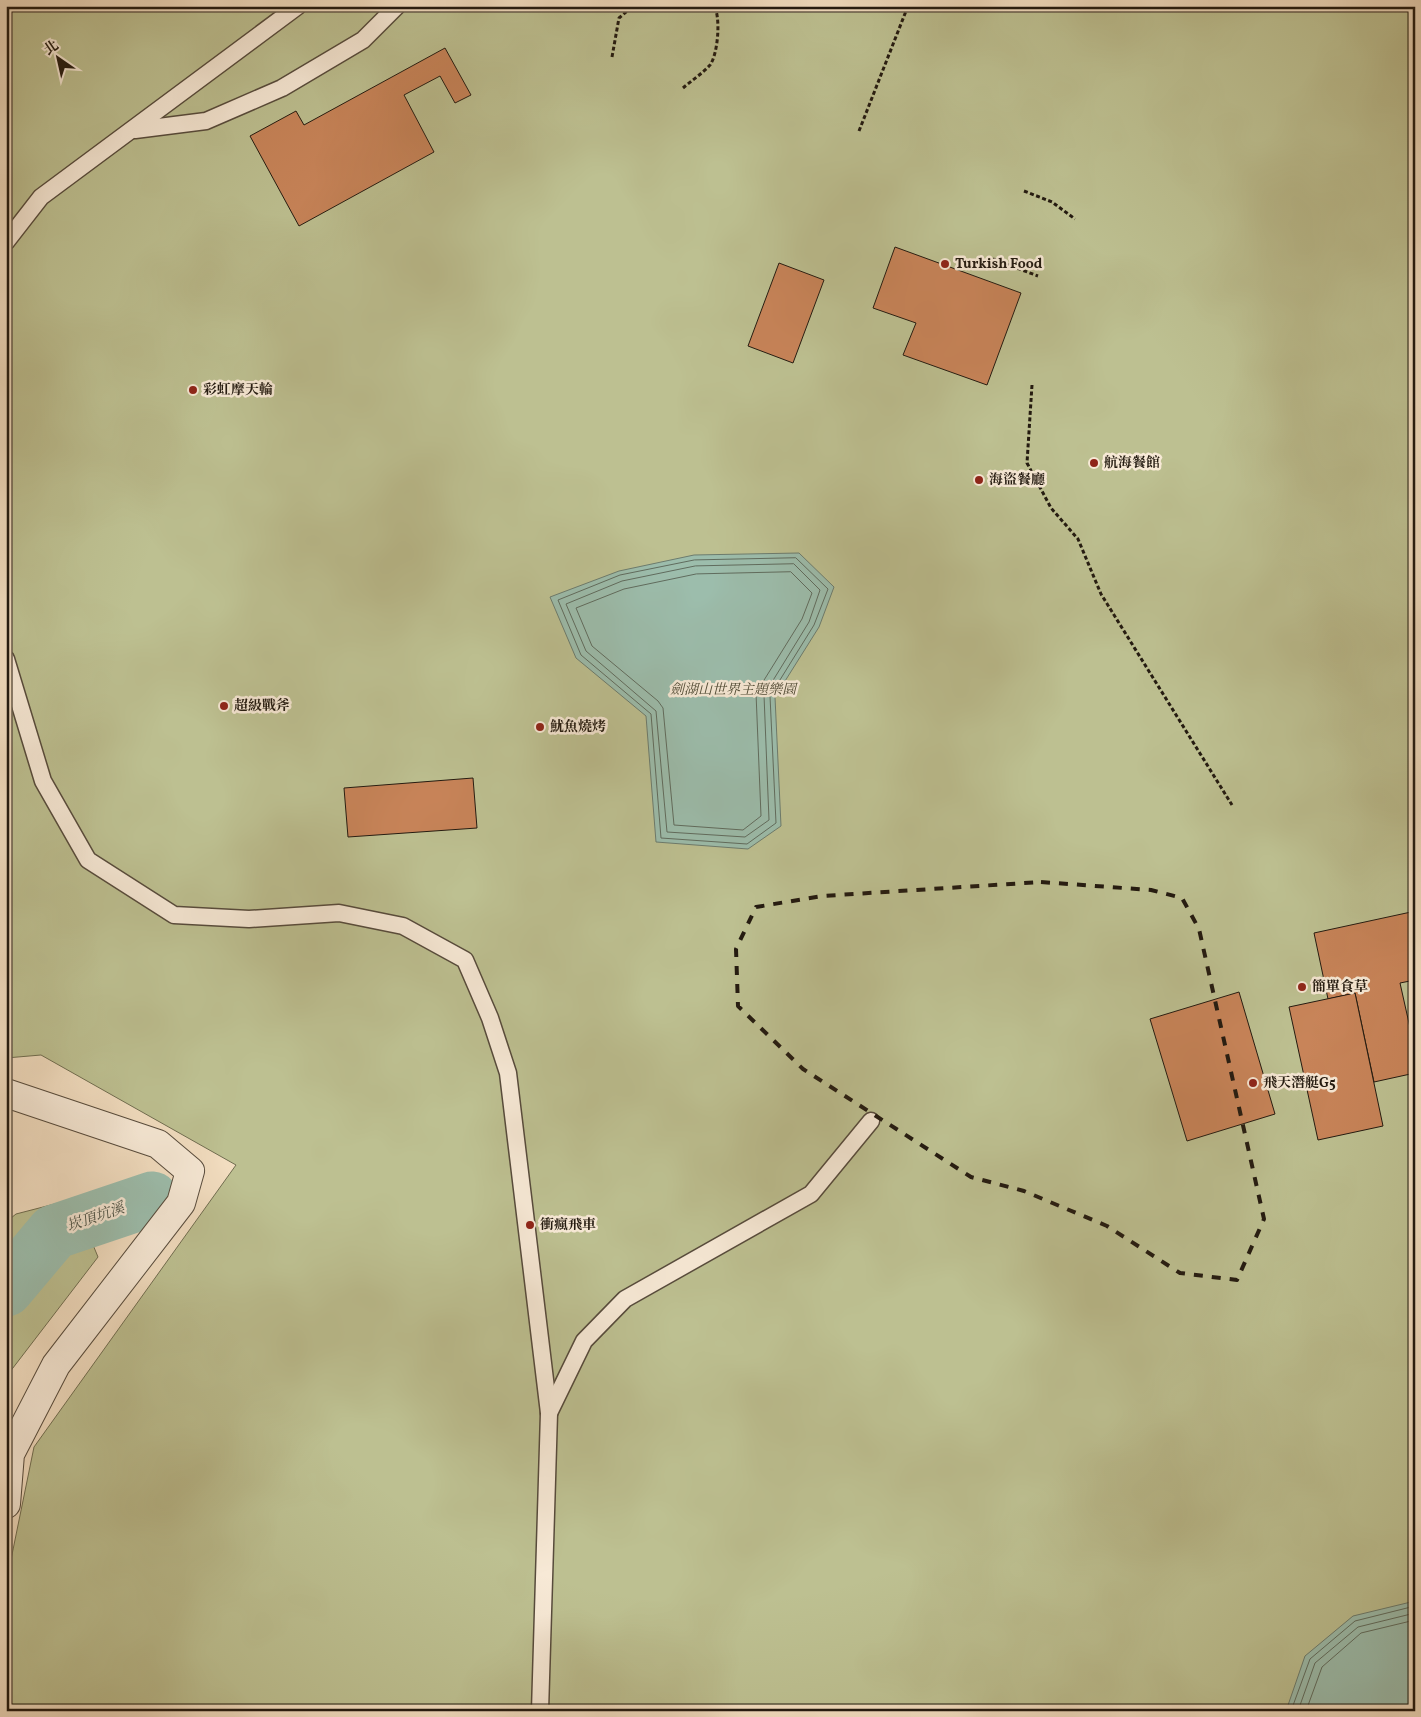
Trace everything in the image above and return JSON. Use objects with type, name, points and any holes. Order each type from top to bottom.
[{"type":"street","points":[[6,1093],[158,1144],[190,1171],[181,1203],[56,1365],[10,1454],[6,1504]]},
{"type":"lane","points":[[6,242],[41,197],[298,6]]},
{"type":"lane","points":[[133,130],[206,122],[282,88],[363,40],[397,6]]},
{"type":"lane","points":[[6,659],[43,781],[88,860],[174,915],[248,919],[339,913],[403,926],[465,960],[490,1018],[508,1074],[549,1412],[540,1711]]},
{"type":"lane","points":[[549,1412],[584,1341],[625,1299],[811,1194],[871,1121]]},
{"type":"path","points":[[612,57],[619,18],[632,6]]},
{"type":"path","points":[[683,88],[711,64],[718,31],[717,11],[714,6]]},
{"type":"path","points":[[860,131],[908,6]]},
{"type":"path","points":[[1024,191],[1052,202],[1075,219]]},
{"type":"path","points":[[993,259],[1038,276]]},
{"type":"path","points":[[1032,385],[1028,463],[1051,508],[1078,539],[1101,594],[1232,806]]},
{"type":"green space","name":"劍湖山世界主題樂園","points":[[6,6],[1415,6],[1415,1711],[6,1711],[6,1584],[34,1447],[236,1165],[41,1055],[6,1058]]},
{"type":"green space","points":[[74,1199],[98,1257],[6,1377],[6,1222],[16,1214]]},
{"type":"water","points":[[799,553],[834,587],[819,627],[775,697],[781,826],[748,849],[656,842],[646,716],[576,658],[550,597],[619,571],[694,555]]},
{"type":"water","points":[[1415,1601],[1415,1711],[1286,1711],[1305,1656],[1353,1616]]},
{"type":"building","points":[[445,48],[471,95],[455,103],[440,76],[404,95],[434,152],[299,226],[250,136],[296,111],[304,125]]},
{"type":"building","points":[[895,247],[1021,293],[987,385],[903,355],[916,323],[873,308]]},
{"type":"building","points":[[779,263],[824,280],[793,363],[748,346]]},
{"type":"building","points":[[473,778],[477,828],[348,837],[344,788]]},
{"type":"building","points":[[1411,912],[1415,931],[1415,980],[1400,983],[1415,1050],[1415,1073],[1374,1082],[1355,993],[1328,999],[1314,933]]},
{"type":"building","points":[[1239,992],[1275,1114],[1187,1141],[1150,1019]]},
{"type":"building","points":[[1355,993],[1383,1126],[1318,1140],[1289,1007]]},
{"type":"waterway","name":"崁頂坑溪","points":[[6,1289],[54,1232],[152,1199]]},
{"type":"railway","points":[[1041,882],[1151,890],[1182,898],[1199,929],[1264,1219],[1237,1280],[1180,1273],[1107,1226],[1024,1191],[971,1177],[803,1069],[738,1006],[736,949],[756,907],[822,896],[1041,882]]},
{"type":"place","name":"Turkish Food","points":[[945,264]]},
{"type":"place","name":"彩虹摩天輪","points":[[193,390]]},
{"type":"place","name":"航海餐館","points":[[1094,463]]},
{"type":"place","name":"海盜餐廳","points":[[979,480]]},
{"type":"place","name":"超級戰斧","points":[[224,706]]},
{"type":"place","name":"魷魚燒烤","points":[[540,727]]},
{"type":"place","name":"簡單食草","points":[[1302,987]]},
{"type":"place","name":"飛天潛艇G5","points":[[1253,1083]]},
{"type":"place","name":"衝瘋飛車","points":[[530,1225]]}]
